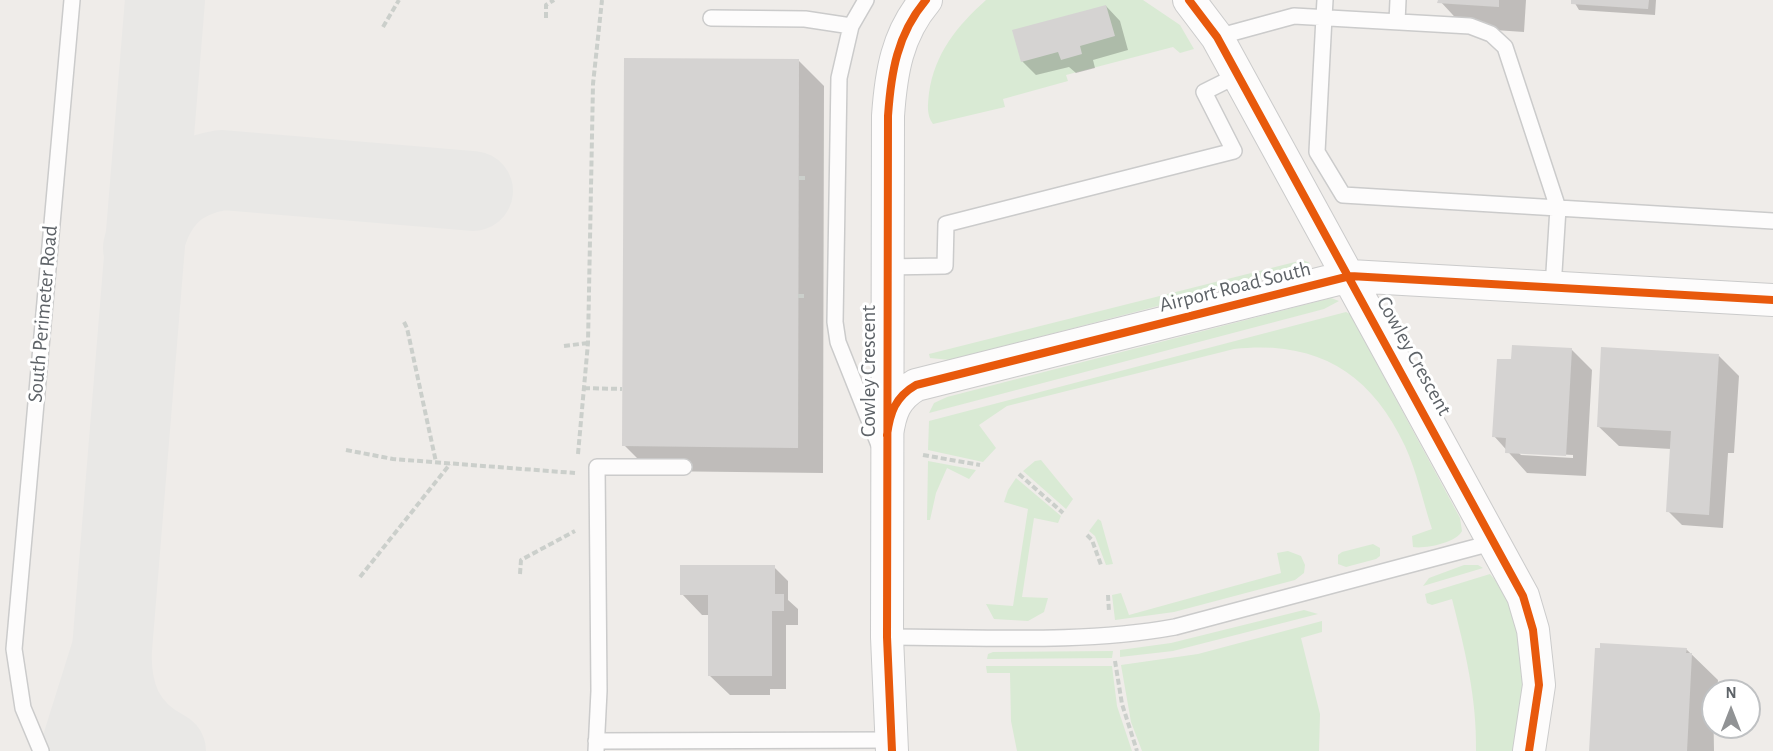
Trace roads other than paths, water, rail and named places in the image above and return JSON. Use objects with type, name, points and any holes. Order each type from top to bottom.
[{"type":"street","name":"Cowley Crescent","points":[[891,745],[887,637],[888,116],[893,66],[907,26],[926,0]]},
{"type":"street","name":"Cowley Crescent","points":[[1189,0],[1217,37],[1350,276],[1523,596],[1533,630],[1539,685],[1529,751]]},
{"type":"street","name":"Airport Road South","points":[[887,435],[892,409],[903,394],[916,385],[1350,276],[1773,300]]},
{"type":"street","points":[[1539,685],[1542,751]]},
{"type":"lane","name":"South Perimeter Road","points":[[40,751],[18,689],[14,663],[15,629],[72,0]]},
{"type":"lane","name":"Cowley Crescent","points":[[866,0],[851,26],[838,78],[835,322],[838,342],[882,453],[888,478]]},
{"type":"lane","points":[[1325,0],[1317,152],[1343,195],[1773,221]]},
{"type":"lane","points":[[1397,22],[1398,0]]},
{"type":"lane","points":[[1217,37],[1294,16],[1470,26],[1491,34],[1505,47],[1558,208],[1553,288]]},
{"type":"lane","points":[[711,18],[805,19],[851,26]]},
{"type":"lane","points":[[886,267],[945,266],[946,224],[1234,151],[1204,92],[1238,75]]},
{"type":"lane","points":[[684,467],[597,467],[596,746],[726,740],[891,745]]},
{"type":"lane","points":[[887,637],[1144,633],[1495,543]]}]
